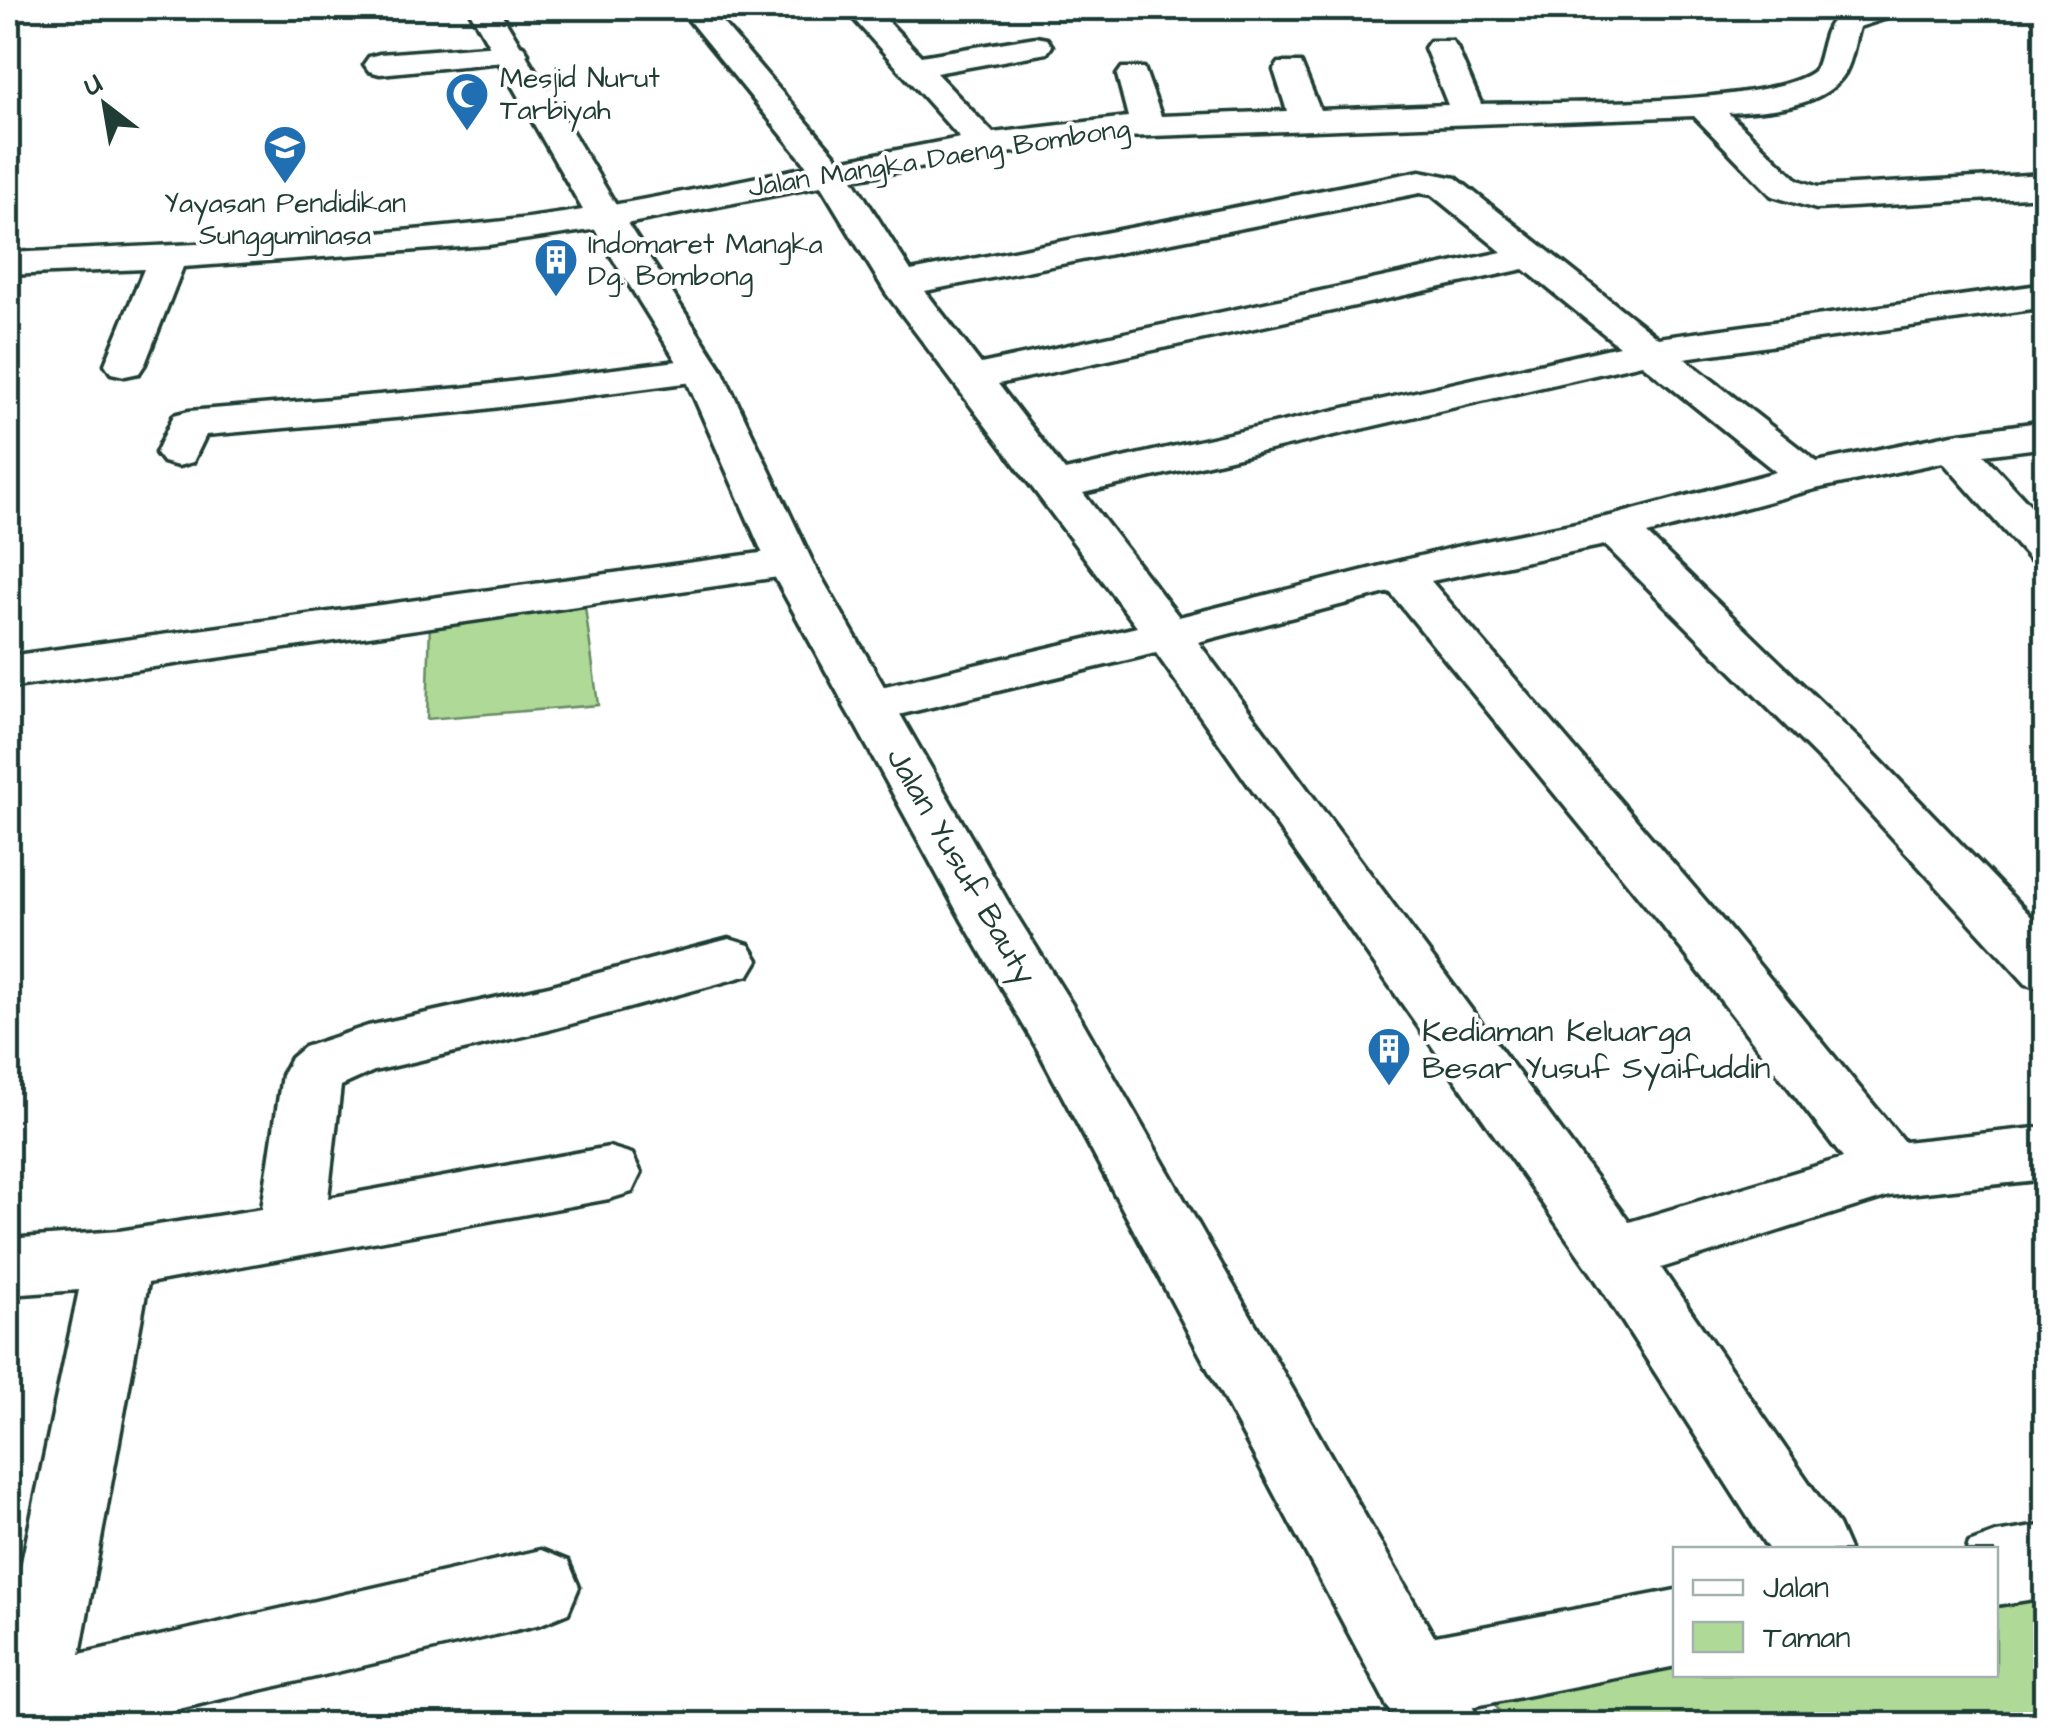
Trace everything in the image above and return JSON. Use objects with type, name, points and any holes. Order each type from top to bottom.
[{"type":"street","name":"Jalan Yusuf Bauty","points":[[484,8],[605,217],[702,370],[790,563],[991,922],[1060,1036],[1428,1702]]},
{"type":"street","points":[[694,8],[830,173],[900,285],[1168,635],[1615,1254],[1810,1547]]},
{"type":"street","name":"Jalan Mangka Daeng Bombong","points":[[8,264],[168,258],[488,234],[605,217],[985,145],[1147,124],[1469,116],[1702,106],[1757,99],[1819,84],[1838,59],[1844,26],[1852,18],[1888,8]]},
{"type":"street","points":[[874,11],[916,67],[985,145]]},
{"type":"street","points":[[916,67],[1036,46]]},
{"type":"street","points":[[1441,48],[1469,116]]},
{"type":"street","points":[[380,64],[512,53]]},
{"type":"street","points":[[1290,70],[1306,120]]},
{"type":"street","points":[[1133,75],[1147,124]]},
{"type":"street","points":[[1702,106],[1778,182],[1801,196],[1927,194],[2046,185]]},
{"type":"street","points":[[900,285],[1420,182],[1444,186],[1809,477]]},
{"type":"street","points":[[970,378],[1534,256]]},
{"type":"street","points":[[125,364],[168,258]]},
{"type":"street","points":[[1053,487],[1648,351],[2046,295]]},
{"type":"street","points":[[178,453],[189,424],[461,400],[702,370]]},
{"type":"street","points":[[869,706],[1168,635],[1401,574],[1615,529],[1809,477],[2046,434]]},
{"type":"street","points":[[1953,448],[2046,550]]},
{"type":"street","points":[[1615,529],[1870,780],[2046,970]]},
{"type":"street","points":[[8,672],[790,563]]},
{"type":"street","points":[[1401,574],[1652,874],[1889,1170]]},
{"type":"street","points":[[292,1232],[306,1106],[313,1075],[324,1064],[368,1049],[588,998],[729,960]]},
{"type":"street","points":[[1615,1254],[1889,1170],[2046,1153]]},
{"type":"street","points":[[8,1267],[119,1258],[292,1232],[609,1172]]},
{"type":"street","points":[[119,1258],[19,1707],[541,1587]]},
{"type":"street","points":[[1998,1570],[2046,1561]]},
{"type":"street","points":[[1428,1702],[1494,1664],[1673,1629]]},
{"type":"green space","points":[[584,599],[598,705],[427,719],[430,622]]},
{"type":"green space","points":[[2045,1597],[2045,1724],[1507,1724],[1486,1690],[1673,1659],[1673,1677],[1998,1677],[1998,1605]]},
{"type":"place","name":"Mesjid Nurut Tarbiyah","points":[[467,132]]},
{"type":"place","name":"Yayasan Pendidikan Sungguminasa","points":[[285,185]]},
{"type":"place","name":"Indomaret Mangka Dg. Bombong","points":[[556,298]]},
{"type":"place","name":"Kediaman Keluarga Besar Yusuf Syaifuddin","points":[[1389,1087]]}]
